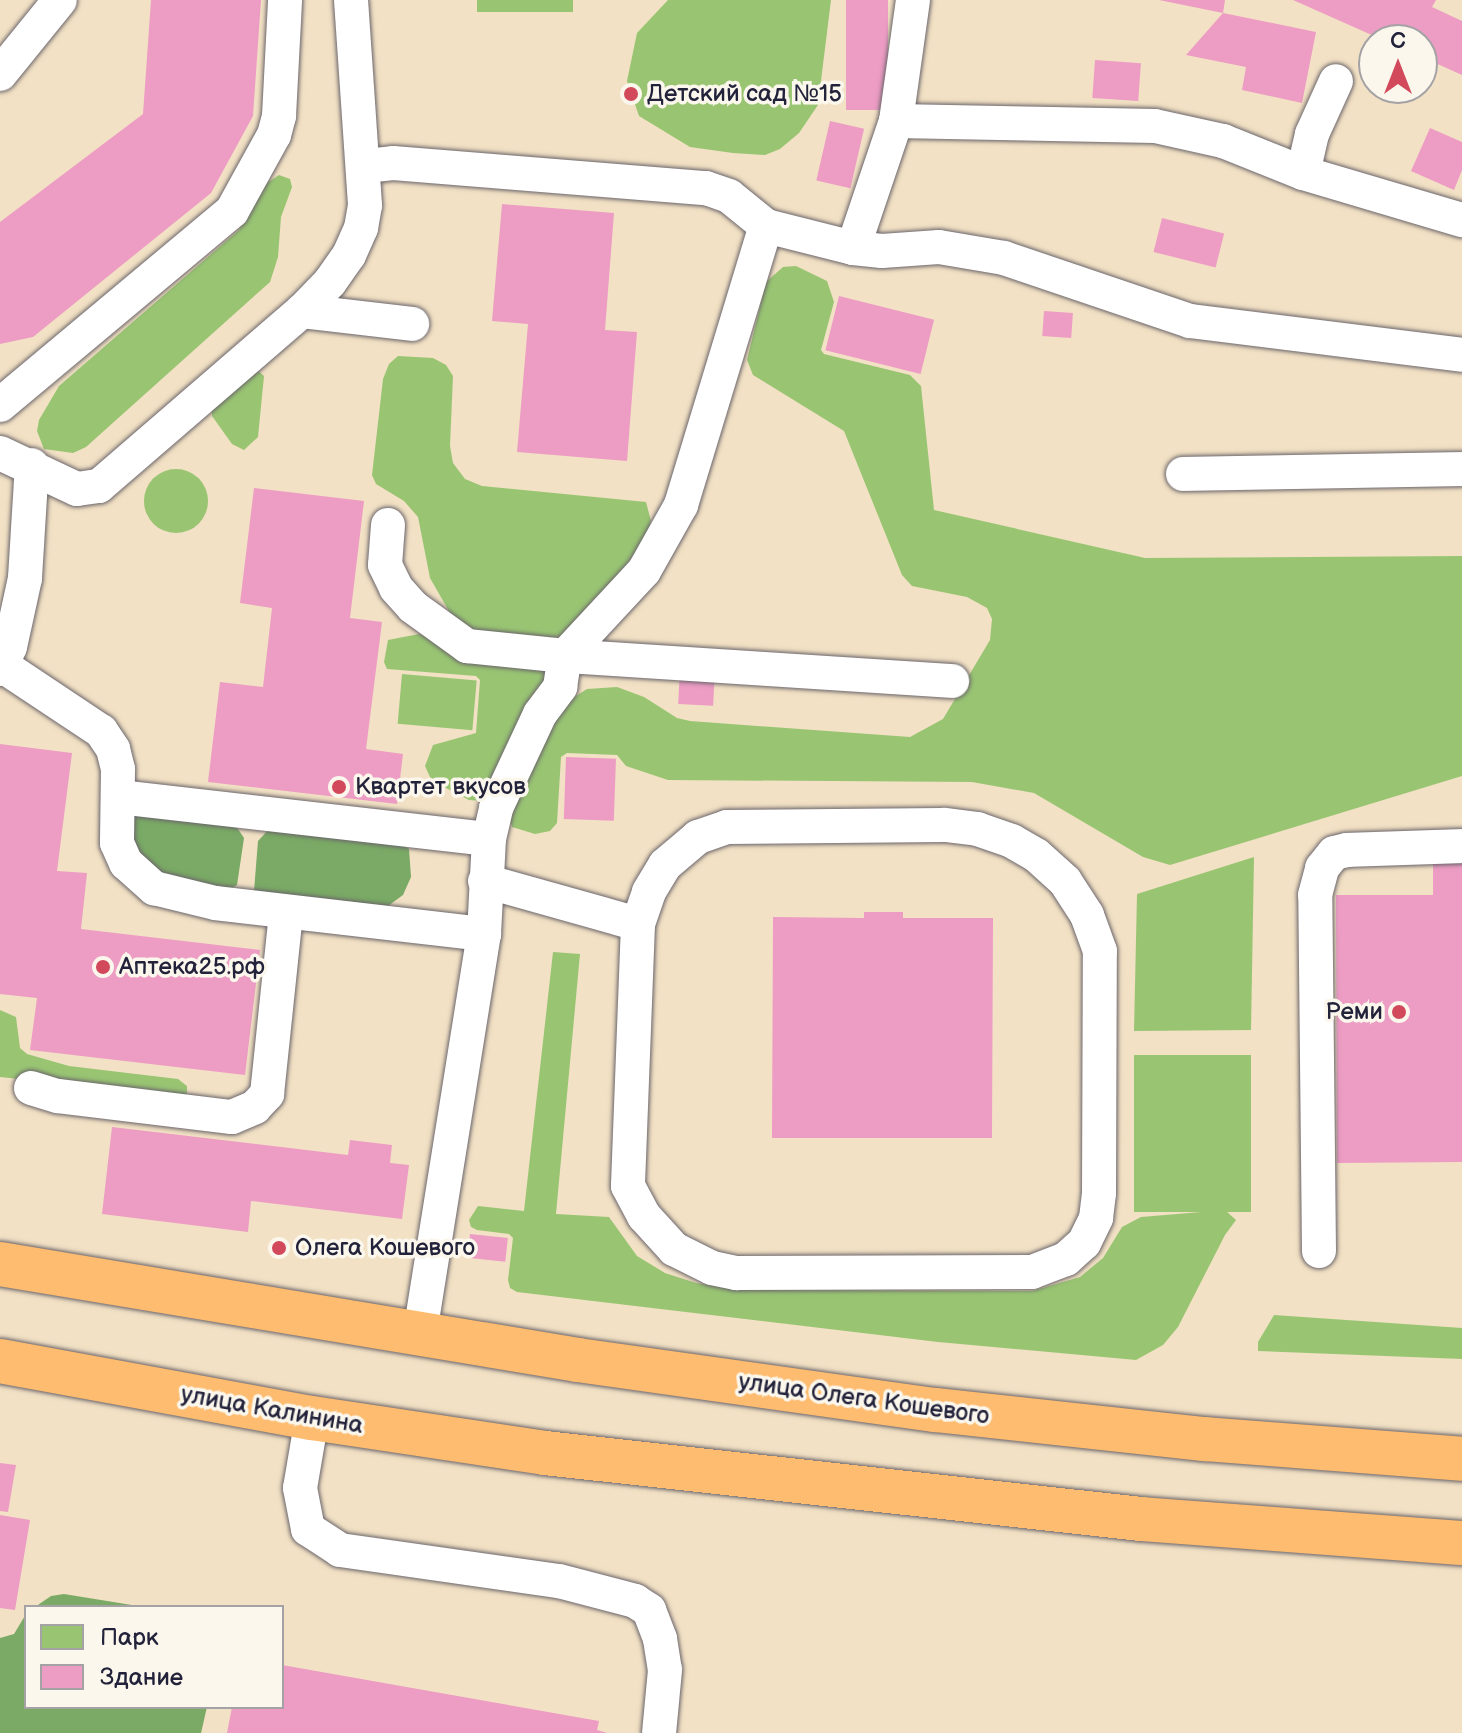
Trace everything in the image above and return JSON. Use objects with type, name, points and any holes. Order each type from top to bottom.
[{"type":"highway","name":"улица Олега Кошевого","points":[[0,1264],[578,1360],[936,1410],[1205,1439],[1462,1459]]},
{"type":"highway","name":"улица Калинина","points":[[0,1361],[312,1418],[545,1453],[1141,1519],[1462,1543]]},
{"type":"lane","points":[[0,74],[60,0]]},
{"type":"lane","points":[[0,405],[232,211],[277,126],[285,0]]},
{"type":"lane","points":[[0,453],[32,465],[77,489],[99,486],[302,311],[343,264],[361,228],[365,166],[351,0]]},
{"type":"lane","points":[[853,248],[896,121],[913,0]]},
{"type":"lane","points":[[1303,173],[1312,134],[1336,81]]},
{"type":"lane","points":[[896,121],[1155,126],[1223,141],[1303,173],[1462,220]]},
{"type":"lane","points":[[365,166],[393,163],[706,188],[729,196],[766,226],[853,248],[882,251],[939,247],[1004,258],[1190,321],[1462,355]]},
{"type":"lane","points":[[420,1333],[484,934],[489,839],[510,774],[540,714],[560,687],[565,656],[644,571],[681,505],[766,226]]},
{"type":"lane","points":[[302,311],[412,324]]},
{"type":"lane","points":[[32,465],[25,578],[1,667],[101,731],[113,749],[119,797],[117,843],[126,863],[154,888],[215,903],[484,934]]},
{"type":"lane","points":[[1183,474],[1462,469]]},
{"type":"lane","points":[[388,525],[385,565],[396,588],[437,626],[467,646],[565,656],[952,681]]},
{"type":"lane","points":[[119,797],[489,839]]},
{"type":"lane","points":[[943,825],[989,833],[1012,841],[1036,855],[1065,881],[1087,915],[1100,951],[1099,1193],[1096,1218],[1084,1243],[1066,1259],[1032,1272],[736,1273],[712,1268],[674,1249],[644,1216],[628,1186],[638,924],[649,892],[665,865],[698,837],[727,827],[943,825]]},
{"type":"lane","points":[[1319,1251],[1315,895],[1322,868],[1334,853],[1347,850],[1462,846]]},
{"type":"lane","points":[[485,881],[638,924]]},
{"type":"lane","points":[[31,1088],[58,1096],[232,1117],[255,1107],[267,1094],[286,912]]},
{"type":"lane","points":[[312,1418],[300,1488],[308,1529],[340,1550],[559,1581],[635,1601],[649,1610],[660,1639],[665,1670],[659,1733]]},
{"type":"green space","points":[[477,0],[573,0],[573,12],[477,12]]},
{"type":"green space","points":[[668,0],[831,0],[818,105],[799,133],[780,149],[765,155],[733,153],[690,147],[639,116],[627,81],[637,33]]},
{"type":"green space","points":[[279,175],[290,179],[292,187],[281,217],[278,257],[270,282],[86,447],[73,453],[44,449],[37,431],[39,420],[59,386],[239,230],[267,183]]},
{"type":"green space","points":[[796,266],[827,281],[834,302],[821,350],[824,354],[910,375],[921,386],[934,510],[1145,558],[1462,556],[1462,776],[1170,865],[1143,857],[1034,793],[972,782],[668,780],[626,766],[617,755],[567,753],[561,757],[557,823],[550,831],[535,834],[512,827],[509,817],[541,739],[571,699],[587,689],[617,687],[644,697],[677,718],[690,721],[910,737],[943,719],[990,640],[992,619],[987,608],[967,597],[912,586],[902,575],[844,431],[753,375],[747,360],[766,282],[783,267]]},
{"type":"green space","points":[[398,356],[433,358],[446,365],[453,376],[450,446],[453,463],[465,479],[482,486],[646,502],[651,521],[644,543],[569,633],[547,640],[477,633],[450,613],[430,578],[418,517],[404,501],[376,484],[372,475],[383,379],[389,364]]},
{"type":"green space","points":[[256,369],[264,376],[258,437],[244,450],[232,444],[212,416],[212,410]]},
{"type":"green space","points":[[176,469],[194,475],[202,483],[208,501],[202,519],[194,527],[176,533],[158,527],[150,519],[144,501],[150,483],[158,475]]},
{"type":"green space","points":[[419,634],[542,669],[550,682],[482,801],[469,800],[446,788],[430,777],[425,766],[433,745],[476,733],[480,680],[476,676],[387,669],[384,662],[388,640]]},
{"type":"green space","points":[[402,674],[477,681],[472,730],[398,724]]},
{"type":"green space","points":[[133,813],[236,826],[244,838],[237,885],[229,890],[164,878],[136,857],[129,820]]},
{"type":"green space","points":[[270,828],[400,843],[409,849],[411,877],[403,895],[388,906],[254,891],[258,841]]},
{"type":"green space","points":[[1254,857],[1251,1030],[1134,1031],[1137,894]]},
{"type":"green space","points":[[553,952],[580,954],[556,1214],[609,1217],[637,1256],[665,1273],[696,1283],[737,1290],[1032,1291],[1080,1277],[1103,1258],[1122,1227],[1141,1217],[1225,1210],[1236,1220],[1225,1235],[1178,1327],[1163,1345],[1136,1360],[938,1342],[517,1292],[510,1288],[508,1280],[513,1238],[509,1234],[477,1230],[471,1227],[469,1220],[478,1206],[524,1211]]},
{"type":"green space","points":[[0,1010],[16,1017],[20,1048],[27,1054],[69,1066],[178,1079],[187,1086],[187,1097],[0,1077]]},
{"type":"green space","points":[[1134,1055],[1251,1055],[1251,1212],[1134,1212]]},
{"type":"green space","points":[[1274,1315],[1462,1328],[1462,1359],[1258,1351],[1258,1342]]},
{"type":"green space","points":[[64,1594],[132,1605],[38,1605],[51,1596]]},
{"type":"green space","points":[[24,1617],[24,1709],[207,1709],[201,1733],[0,1733],[0,1638],[14,1634]]},
{"type":"building","points":[[151,0],[261,0],[253,116],[211,193],[33,337],[0,344],[0,222],[143,114]]},
{"type":"building","points":[[846,0],[888,0],[888,110],[846,110]]},
{"type":"building","points":[[1159,0],[1225,0],[1223,13]]},
{"type":"building","points":[[1293,0],[1436,0],[1432,7],[1462,21],[1462,75],[1438,64],[1438,24],[1358,24],[1358,29]]},
{"type":"building","points":[[1223,13],[1316,32],[1302,103],[1242,90],[1246,67],[1186,55]]},
{"type":"building","points":[[1095,60],[1141,63],[1138,101],[1092,98]]},
{"type":"building","points":[[830,121],[864,129],[850,188],[816,180]]},
{"type":"building","points":[[1430,128],[1462,142],[1462,170],[1454,190],[1411,171]]},
{"type":"building","points":[[502,204],[614,213],[605,330],[637,332],[627,461],[517,452],[528,324],[492,321]]},
{"type":"building","points":[[1162,218],[1224,233],[1216,267],[1154,252]]},
{"type":"building","points":[[839,296],[934,320],[921,374],[825,350]]},
{"type":"building","points":[[1044,311],[1073,313],[1071,338],[1042,336]]},
{"type":"building","points":[[254,488],[364,501],[350,618],[382,622],[366,749],[403,754],[397,804],[208,782],[220,682],[263,687],[272,608],[240,603]]},
{"type":"building","points":[[680,669],[715,671],[713,706],[678,704]]},
{"type":"building","points":[[0,744],[72,753],[57,871],[87,873],[81,929],[260,950],[245,1075],[30,1050],[37,998],[0,994]]},
{"type":"building","points":[[566,757],[616,759],[614,821],[564,819]]},
{"type":"building","name":"Реми","points":[[1433,855],[1462,855],[1462,1162],[1337,1163],[1336,895],[1433,895]]},
{"type":"building","points":[[864,912],[903,912],[903,918],[993,918],[992,1138],[772,1138],[773,917],[864,918]]},
{"type":"building","points":[[112,1127],[348,1155],[350,1140],[392,1145],[390,1163],[409,1165],[402,1219],[251,1201],[248,1232],[102,1214]]},
{"type":"building","points":[[470,1234],[508,1238],[505,1262],[467,1258]]},
{"type":"building","points":[[0,1463],[16,1465],[8,1512],[0,1511]]},
{"type":"building","points":[[0,1515],[30,1520],[15,1610],[0,1608]]},
{"type":"building","points":[[284,1665],[599,1721],[597,1730],[607,1733],[227,1733],[232,1709],[284,1709]]},
{"type":"place","name":"Детский сад №15","points":[[631,94]]},
{"type":"place","name":"Квартет вкусов","points":[[339,787]]},
{"type":"place","name":"Аптека25.рф","points":[[103,967]]},
{"type":"place","name":"Реми","points":[[1399,1012]]},
{"type":"place","name":"Олега Кошевого","points":[[279,1248]]}]
